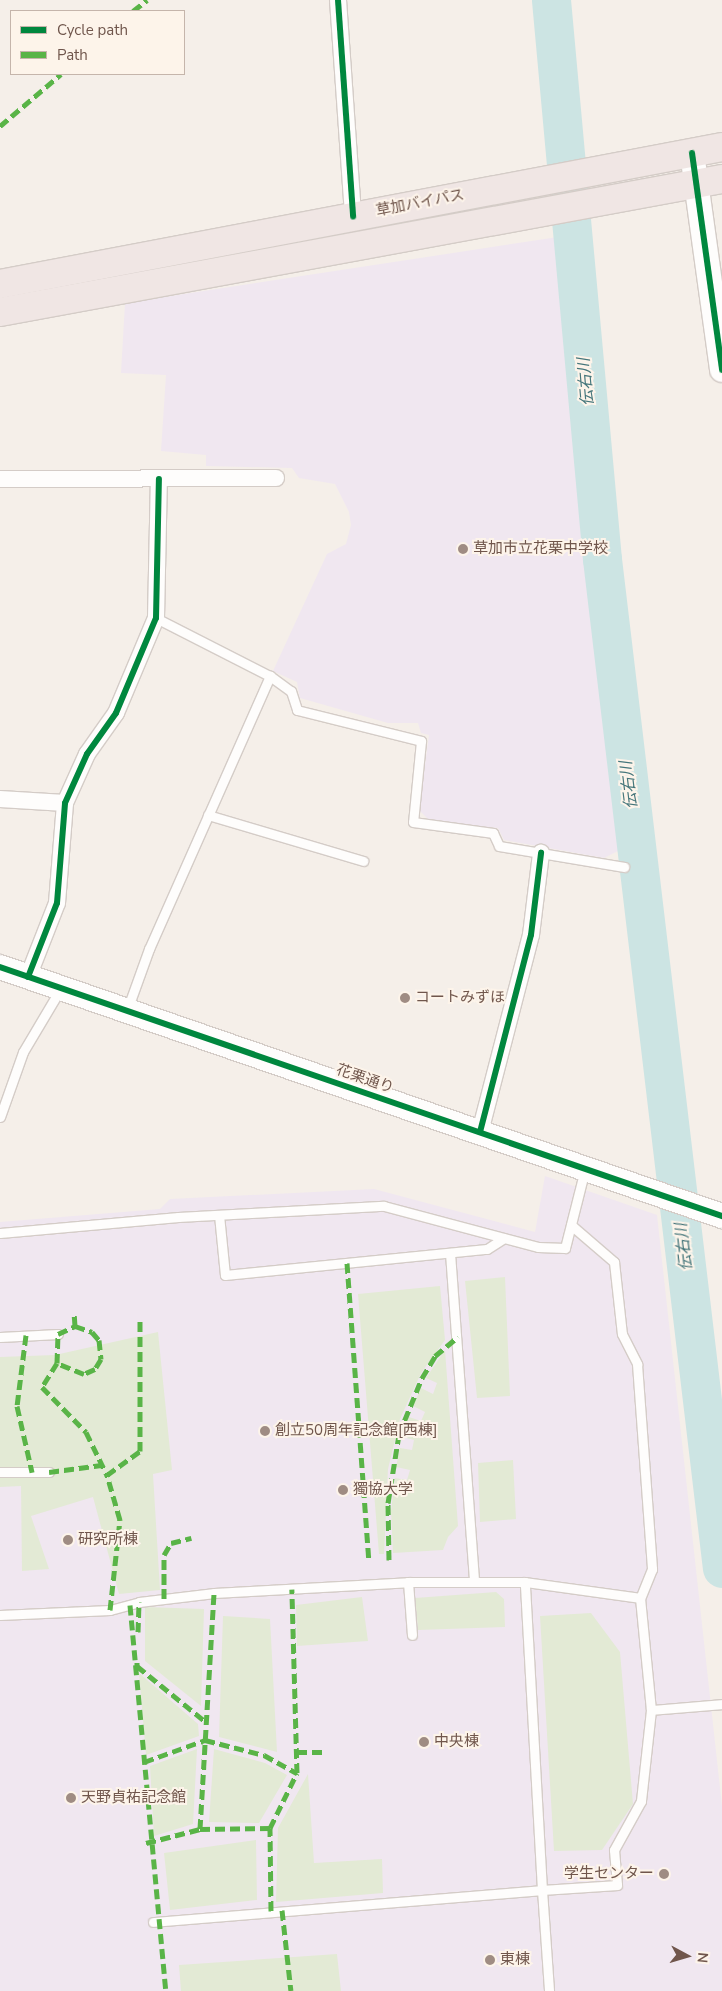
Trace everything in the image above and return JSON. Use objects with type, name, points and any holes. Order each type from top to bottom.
[{"type":"highway","name":"草加バイパス","points":[[0,284],[550,178],[722,147]]},
{"type":"highway","name":"草加バイパス","points":[[0,312],[603,203],[709,182]]},
{"type":"street","points":[[338,0],[353,216]]},
{"type":"street","points":[[692,153],[709,182],[722,370]]},
{"type":"street","points":[[0,479],[276,478]]},
{"type":"street","points":[[28,977],[57,903],[65,803],[87,754],[116,713],[156,618],[159,479]]},
{"type":"street","points":[[0,798],[65,803]]},
{"type":"street","points":[[480,1132],[531,936],[541,853]]},
{"type":"street","name":"花栗通り","points":[[0,967],[722,1216]]},
{"type":"lane","points":[[156,618],[270,676],[291,691],[297,710],[421,741],[413,822],[493,833],[499,846],[624,867]]},
{"type":"lane","points":[[127,1011],[149,949],[270,676]]},
{"type":"lane","points":[[208,814],[363,861]]},
{"type":"lane","points":[[0,1117],[23,1052],[61,988]]},
{"type":"lane","points":[[0,1233],[219,1215],[384,1206],[538,1247],[565,1248],[585,1169]]},
{"type":"lane","points":[[219,1215],[224,1275],[487,1249],[504,1238]]},
{"type":"lane","points":[[153,1922],[617,1885],[614,1850],[641,1802],[650,1710],[640,1598],[652,1569],[637,1364],[622,1334],[614,1262],[571,1225]]},
{"type":"lane","points":[[450,1253],[474,1580]]},
{"type":"lane","points":[[0,1337],[58,1334]]},
{"type":"lane","points":[[0,1472],[49,1472]]},
{"type":"lane","points":[[0,1615],[110,1610],[138,1602],[214,1593],[474,1580],[525,1582],[640,1598]]},
{"type":"lane","points":[[408,1582],[412,1635]]},
{"type":"lane","points":[[525,1582],[549,1991]]},
{"type":"lane","points":[[650,1710],[720,1704]]},
{"type":"shaded area","name":"草加市立花栗中学校","points":[[558,237],[620,850],[604,858],[504,840],[498,828],[430,821],[419,810],[429,735],[421,733],[418,723],[388,723],[300,698],[297,682],[273,671],[327,554],[346,544],[351,525],[349,512],[335,484],[299,478],[292,468],[206,466],[206,455],[161,451],[166,375],[121,373],[125,303]]},
{"type":"shaded area","name":"獨協大学","points":[[545,1176],[657,1215],[722,1806],[722,1991],[0,1991],[0,1222],[160,1209],[170,1199],[374,1189],[535,1232]]},
{"type":"green space","points":[[505,1277],[510,1396],[477,1398],[465,1281]]},
{"type":"green space","points":[[440,1286],[445,1340],[421,1373],[400,1419],[388,1469],[384,1554],[379,1554],[358,1294]]},
{"type":"green space","points":[[158,1332],[172,1470],[153,1474],[160,1590],[119,1594],[93,1497],[31,1516],[49,1569],[22,1571],[21,1486],[0,1487],[0,1357],[55,1355]]},
{"type":"green space","points":[[445,1350],[458,1526],[448,1537],[443,1550],[393,1553],[391,1511],[395,1478],[407,1480],[410,1470],[396,1467],[400,1448],[412,1450],[414,1440],[402,1437],[409,1417],[421,1421],[425,1412],[413,1406],[421,1388],[433,1394],[437,1383],[426,1378]]},
{"type":"green space","points":[[513,1460],[516,1519],[480,1522],[478,1463]]},
{"type":"green space","points":[[496,1592],[504,1599],[505,1627],[418,1630],[415,1598]]},
{"type":"green space","points":[[362,1597],[368,1641],[297,1646],[296,1605]]},
{"type":"green space","points":[[145,1607],[204,1609],[201,1706],[145,1661]]},
{"type":"green space","points":[[591,1613],[620,1652],[633,1804],[602,1850],[554,1851],[540,1616]]},
{"type":"green space","points":[[223,1616],[270,1619],[277,1752],[219,1737]]},
{"type":"green space","points":[[139,1673],[198,1724],[199,1736],[146,1755]]},
{"type":"green space","points":[[197,1749],[193,1824],[154,1836],[150,1766]]},
{"type":"green space","points":[[214,1749],[265,1763],[287,1775],[259,1823],[209,1822]]},
{"type":"green space","points":[[308,1774],[314,1863],[382,1859],[383,1893],[276,1902],[278,1828]]},
{"type":"green space","points":[[256,1840],[257,1900],[170,1910],[164,1853]]},
{"type":"green space","points":[[337,1954],[341,1991],[181,1991],[179,1965]]},
{"type":"waterway","name":"伝右川","points":[[551,0],[602,559],[722,1568]]},
{"type":"marked path","points":[[134,10],[147,0]]},
{"type":"marked path","points":[[0,126],[60,75]]},
{"type":"marked path","points":[[347,1263],[369,1561]]},
{"type":"marked path","points":[[57,1363],[58,1334],[75,1326],[74,1313]]},
{"type":"marked path","points":[[110,1610],[120,1520],[107,1475],[140,1451],[140,1317]]},
{"type":"marked path","points":[[75,1326],[92,1332],[99,1340],[101,1359],[95,1369],[84,1374],[57,1363],[42,1387],[86,1432],[107,1475]]},
{"type":"marked path","points":[[26,1335],[17,1406],[32,1472]]},
{"type":"marked path","points":[[389,1560],[388,1503],[399,1434],[422,1378],[435,1356],[458,1337]]},
{"type":"marked path","points":[[49,1472],[102,1465]]},
{"type":"marked path","points":[[164,1599],[164,1555],[171,1543],[191,1538]]},
{"type":"marked path","points":[[271,1911],[270,1828],[297,1773],[292,1589]]},
{"type":"marked path","points":[[146,1843],[200,1829],[214,1593]]},
{"type":"marked path","points":[[138,1632],[139,1602]]},
{"type":"marked path","points":[[130,1605],[166,1991]]},
{"type":"marked path","points":[[137,1662],[137,1666],[206,1722]]},
{"type":"marked path","points":[[144,1762],[205,1740],[264,1755],[297,1773]]},
{"type":"marked path","points":[[297,1752],[324,1752]]},
{"type":"marked path","points":[[200,1829],[270,1828]]},
{"type":"marked path","points":[[282,1910],[291,1991]]},
{"type":"cycle path","points":[[338,0],[353,216]]},
{"type":"cycle path","points":[[692,153],[722,370]]},
{"type":"cycle path","points":[[28,977],[57,903],[65,803],[87,754],[116,713],[156,618],[159,479]]},
{"type":"cycle path","points":[[480,1132],[531,935],[541,853]]},
{"type":"cycle path","points":[[0,967],[722,1216]]},
{"type":"place","name":"草加市立花栗中学校","points":[[463,549]]},
{"type":"place","name":"コートみずほ","points":[[405,998]]},
{"type":"place","name":"創立50周年記念館[西棟]","points":[[265,1431]]},
{"type":"place","name":"獨協大学","points":[[343,1490]]},
{"type":"place","name":"研究所棟","points":[[68,1540]]},
{"type":"place","name":"中央棟","points":[[424,1742]]},
{"type":"place","name":"天野貞祐記念館","points":[[71,1798]]},
{"type":"place","name":"学生センター","points":[[664,1874]]},
{"type":"place","name":"東棟","points":[[490,1960]]}]
